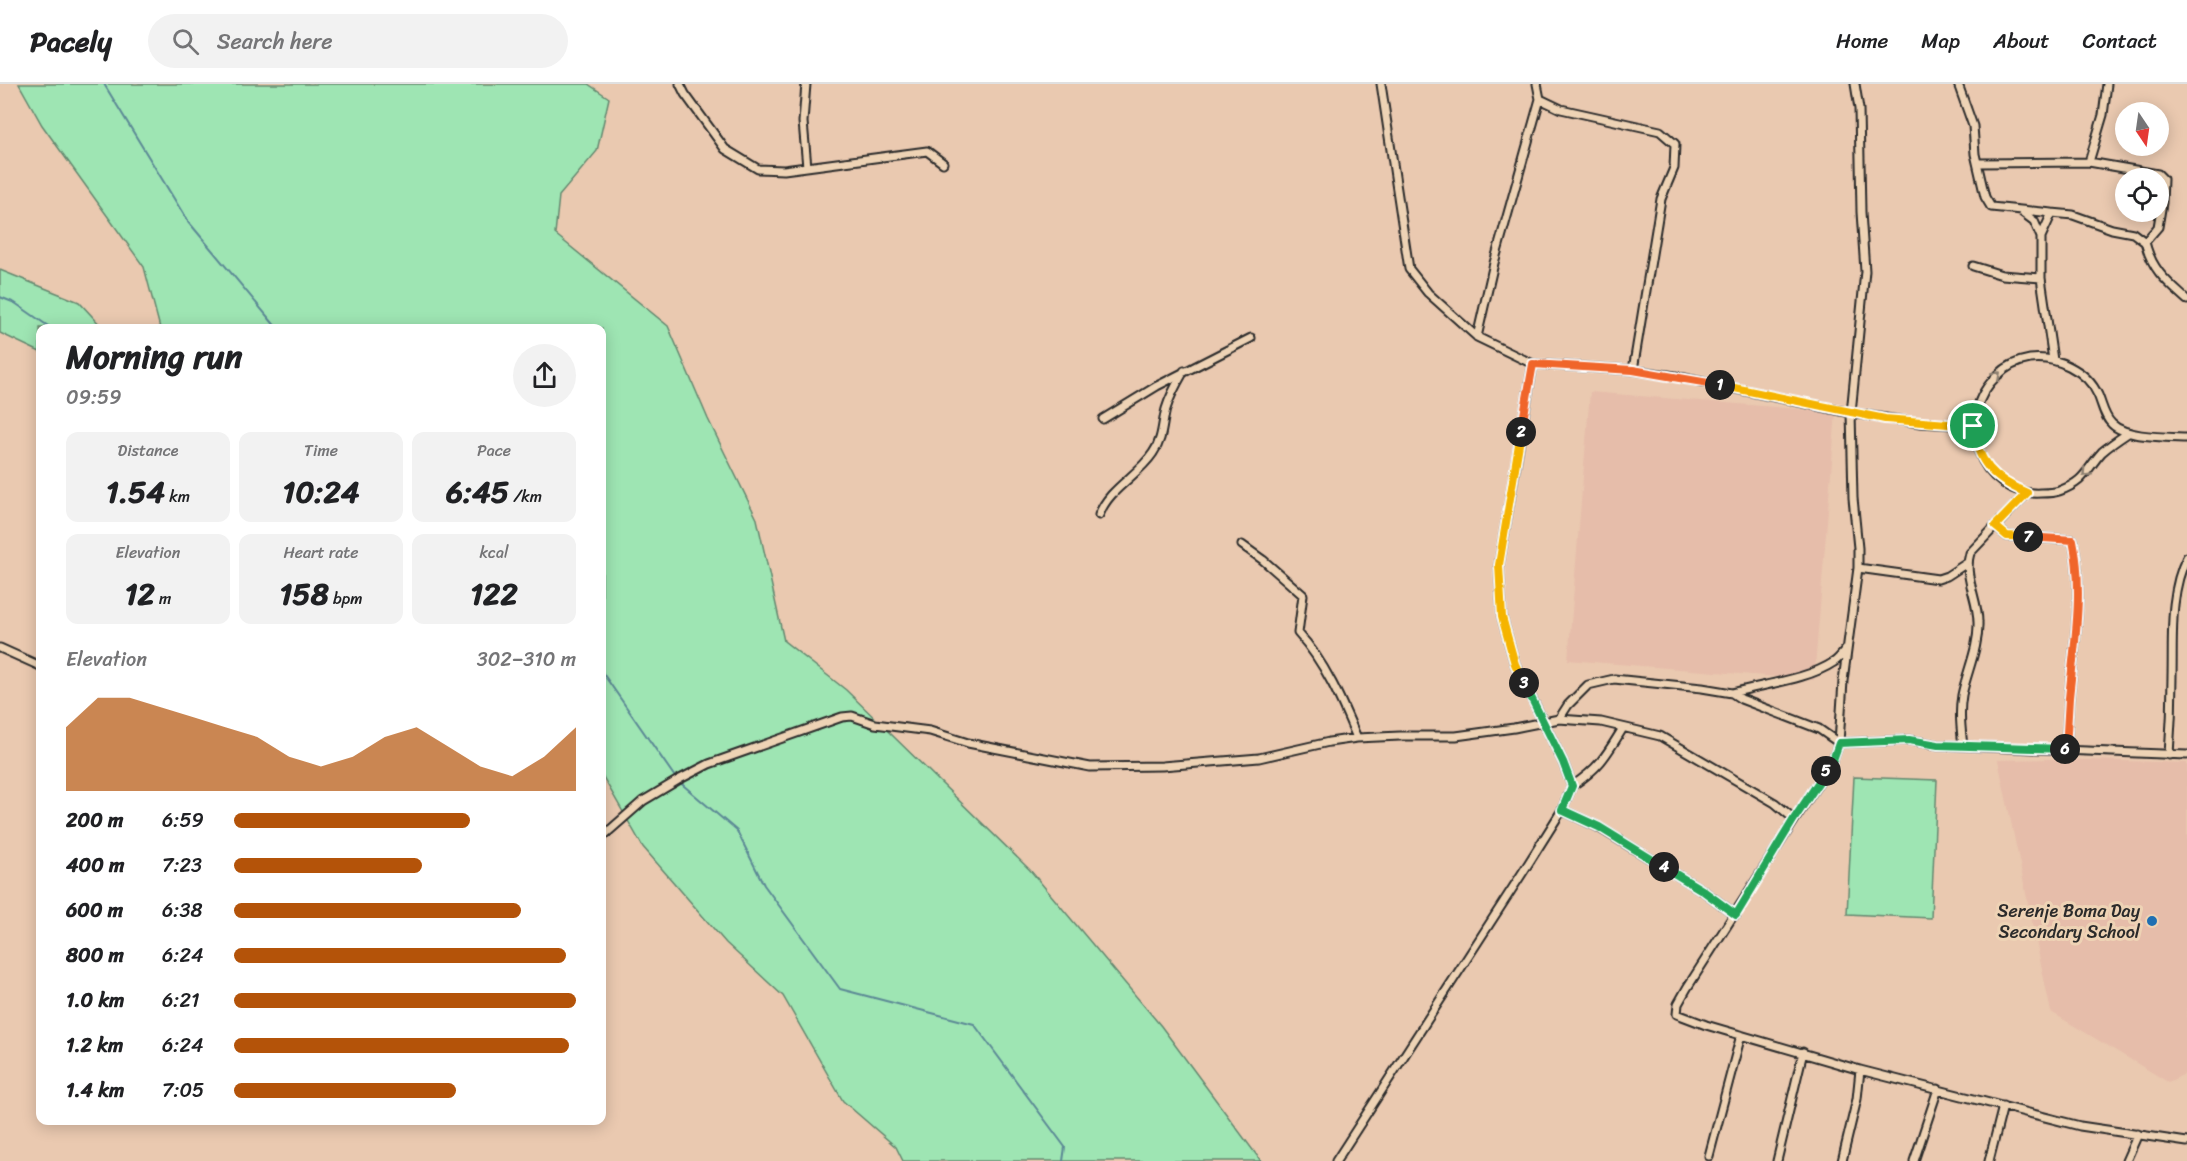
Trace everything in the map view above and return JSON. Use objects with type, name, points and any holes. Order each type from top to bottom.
[{"type":"street","points":[[681,84],[685,94],[725,149],[758,169],[784,170],[927,151],[943,163]]},
{"type":"street","points":[[806,84],[803,122],[807,167]]},
{"type":"street","points":[[1381,84],[1409,269],[1428,293],[1477,337],[1533,364],[1633,370],[1756,392],[1851,413],[1920,423],[1973,426]]},
{"type":"street","points":[[1477,337],[1494,263],[1540,99],[1537,84]]},
{"type":"street","points":[[1855,84],[1859,109],[1861,212],[1865,271],[1851,413],[1853,498],[1858,568],[1847,648],[1839,743],[1833,760],[1678,1004],[1677,1014],[1706,1025],[1860,1070],[2080,1126],[2187,1142]]},
{"type":"street","points":[[1958,84],[1973,126],[1985,197],[1991,207],[2059,212],[2112,229],[2133,233],[2145,242],[2158,273],[2187,300]]},
{"type":"street","points":[[2089,162],[2103,115],[2107,84]]},
{"type":"street","points":[[1540,99],[1561,109],[1660,131],[1675,144],[1674,168],[1661,199],[1633,370]]},
{"type":"street","points":[[1978,163],[2089,162],[2158,174],[2163,178],[2158,226],[2145,242]]},
{"type":"street","points":[[2019,210],[2034,221],[2041,237],[2041,278],[2053,360]]},
{"type":"street","points":[[2041,237],[2052,213]]},
{"type":"street","points":[[1973,266],[2002,275],[2041,278]]},
{"type":"street","points":[[1103,419],[1122,405],[1184,371],[1251,338]]},
{"type":"street","points":[[2128,433],[2101,454],[2090,471],[2075,485],[2056,492],[2027,493],[2008,486],[1992,474],[1981,457],[1974,438],[1973,426],[1977,403],[1989,382],[2007,367],[2029,359],[2053,360],[2071,366],[2086,378],[2097,393],[2112,424],[2128,433],[2187,438]]},
{"type":"street","points":[[1533,364],[1499,565],[1502,617],[1515,664],[1572,786]]},
{"type":"street","points":[[1099,515],[1113,492],[1154,452],[1162,434],[1167,405],[1184,371]]},
{"type":"street","points":[[1963,746],[1961,704],[1978,622],[1967,563],[1970,553],[2027,493]]},
{"type":"street","points":[[1995,526],[2007,536],[2073,540],[2078,589],[2076,640],[2066,749]]},
{"type":"street","points":[[1242,545],[1303,595],[1298,633],[1307,643],[1327,676],[1357,738]]},
{"type":"street","points":[[2169,755],[2172,619],[2182,569],[2187,557]]},
{"type":"street","points":[[1858,568],[1938,579],[1967,563]]},
{"type":"street","points":[[0,648],[36,664]]},
{"type":"street","points":[[1559,720],[1568,705],[1588,685],[1614,679],[1732,693],[1809,673],[1835,662],[1847,648]]},
{"type":"street","points":[[1732,693],[1741,699],[1818,729],[1839,743],[1909,740],[1963,746],[2187,755]]},
{"type":"street","points":[[606,833],[643,801],[710,764],[842,717],[852,716],[875,724],[930,731],[968,743],[1090,767],[1162,766],[1259,758],[1357,738],[1456,736],[1559,720],[1600,722],[1660,736],[1758,792],[1794,819]]},
{"type":"street","points":[[1336,1161],[1562,810],[1572,786],[1592,773],[1608,754],[1623,728]]},
{"type":"street","points":[[1562,810],[1599,827],[1702,890],[1736,915]]},
{"type":"street","points":[[1709,1156],[1741,1035]]},
{"type":"street","points":[[1777,1161],[1803,1052]]},
{"type":"street","points":[[1842,1161],[1857,1099],[1860,1070]]},
{"type":"street","points":[[1914,1161],[1938,1089]]},
{"type":"street","points":[[1989,1161],[2003,1106]]},
{"type":"street","points":[[2126,1161],[2138,1134]]},
{"type":"shaded area","points":[[1590,392],[1836,412],[1814,680],[1568,660]]},
{"type":"shaded area","points":[[2053,759],[2187,763],[2187,1073],[2168,1082],[2051,1012],[1998,760]]},
{"type":"green space","points":[[19,84],[588,84],[609,98],[597,151],[559,196],[555,234],[668,326],[708,419],[757,519],[784,641],[846,690],[1030,870],[1161,1026],[1261,1161],[903,1161],[896,1147],[843,1101],[783,996],[726,943],[643,847],[606,782],[606,324],[159,324],[144,267],[42,125]]},
{"type":"green space","points":[[0,270],[79,302],[99,324],[36,324],[36,350],[0,333]]},
{"type":"green space","points":[[1854,777],[1937,780],[1931,918],[1847,914]]},
{"type":"waterway","points":[[104,84],[187,220],[274,324]]},
{"type":"waterway","points":[[0,297],[15,303],[45,324]]},
{"type":"waterway","points":[[606,678],[677,780],[737,831],[764,885],[840,989],[974,1024],[1065,1147],[1063,1161]]},
{"type":"place","name":"Serenje Boma Day Secondary School","points":[[2152,921]]},
{"type":"route","points":[[1533,364],[1633,370],[1675,376],[1885,419],[1973,426],[1974,438],[1981,457],[1992,474],[2008,486],[2027,493],[1995,526],[2007,536],[2073,540],[2078,589],[2076,640],[2066,749],[1938,745],[1909,740],[1839,743],[1833,760],[1743,900],[1736,915],[1702,890],[1599,827],[1562,810],[1572,786],[1563,762],[1515,664],[1502,617],[1499,565],[1533,364]]}]
